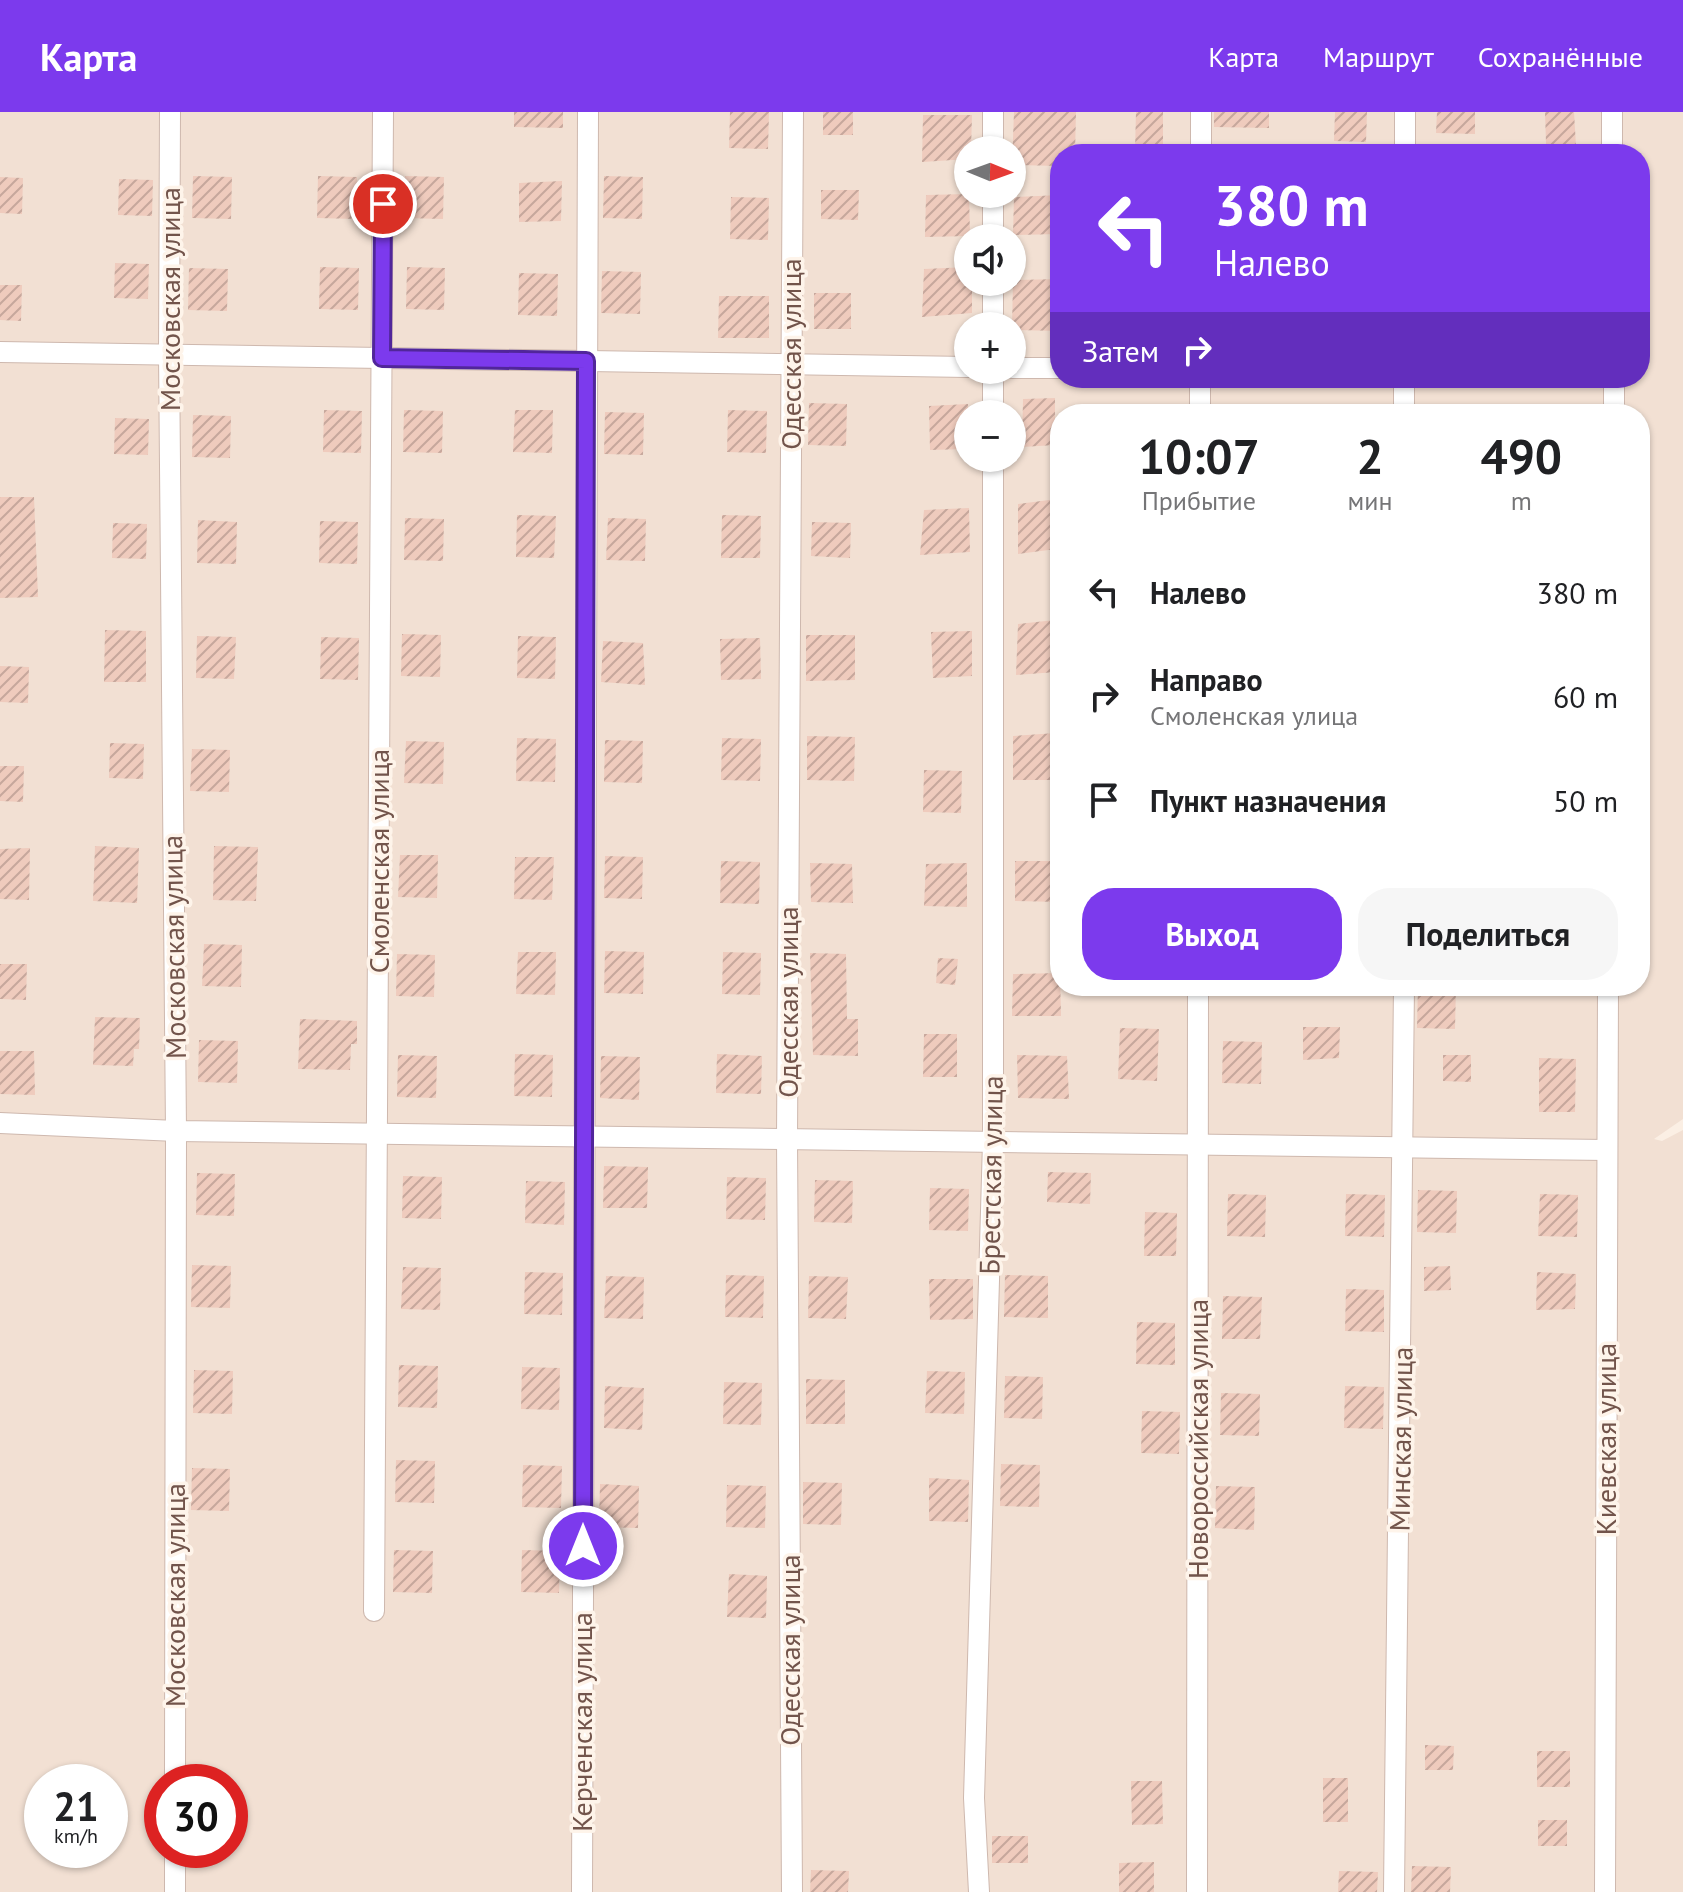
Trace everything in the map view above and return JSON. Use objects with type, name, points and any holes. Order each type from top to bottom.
[{"type":"street","name":"Московская улица","points":[[170,112],[169,354],[176,1131],[175,1764]]},
{"type":"street","name":"Смоленская улица","points":[[374,1611],[383,112]]},
{"type":"street","name":"Керченская улица","points":[[582,1892],[588,112]]},
{"type":"street","name":"Одесская улица","points":[[792,1892],[787,1139],[793,112]]},
{"type":"street","points":[[993,112],[993,136]]},
{"type":"street","points":[[1201,112],[1201,144]]},
{"type":"street","points":[[1405,112],[1405,144]]},
{"type":"street","points":[[1612,112],[1612,144]]},
{"type":"street","points":[[0,352],[954,367]]},
{"type":"street","points":[[1026,368],[1050,368]]},
{"type":"street","name":"Брестская улица","points":[[979,1892],[974,1798],[993,1142],[993,472]]},
{"type":"street","name":"Новороссийская улица","points":[[1197,1892],[1198,996]]},
{"type":"street","name":"Минская улица","points":[[1394,1892],[1405,1148],[1404,996]]},
{"type":"street","name":"Киевская улица","points":[[1605,1892],[1608,996]]},
{"type":"street","points":[[0,1123],[176,1131],[1607,1150]]},
{"type":"street","points":[[175,1868],[175,1892]]},
{"type":"shaded area","points":[[0,112],[1683,112],[1683,1119],[1654,1139],[1662,1141],[1683,1130],[1683,1892],[0,1892]]},
{"type":"building","points":[[514,112],[563,112],[563,128],[514,127]]},
{"type":"building","points":[[730,112],[769,112],[768,149],[729,148]]},
{"type":"building","points":[[823,112],[853,112],[853,135],[823,135]]},
{"type":"building","points":[[1014,112],[1076,112],[1075,144],[1050,144],[1050,166],[1026,165],[1026,136],[1013,136]]},
{"type":"building","points":[[1136,112],[1163,112],[1163,144],[1135,144]]},
{"type":"building","points":[[1214,112],[1269,112],[1269,128],[1214,127]]},
{"type":"building","points":[[1335,112],[1367,112],[1366,142],[1334,141]]},
{"type":"building","points":[[1437,112],[1475,112],[1475,134],[1436,133]]},
{"type":"building","points":[[1545,112],[1574,112],[1576,144],[1546,144]]},
{"type":"building","points":[[923,115],[972,115],[971,136],[954,136],[954,160],[922,162]]},
{"type":"building","points":[[193,176],[232,177],[231,219],[192,218]]},
{"type":"building","points":[[318,176],[357,177],[356,219],[317,218]]},
{"type":"building","points":[[405,176],[444,177],[443,219],[404,218]]},
{"type":"building","points":[[604,176],[643,177],[642,219],[603,218]]},
{"type":"building","points":[[0,177],[23,178],[22,214],[0,213]]},
{"type":"building","points":[[119,179],[153,180],[152,216],[118,215]]},
{"type":"building","points":[[562,181],[561,221],[519,222],[519,183]]},
{"type":"building","points":[[821,190],[859,190],[858,220],[821,219]]},
{"type":"building","points":[[954,194],[954,208],[969,208],[970,224],[954,224],[954,236],[925,237],[926,195]]},
{"type":"building","points":[[1050,195],[1050,234],[1026,235],[1026,224],[1013,224],[1014,208],[1026,208],[1026,196]]},
{"type":"building","points":[[731,197],[769,198],[768,240],[730,239]]},
{"type":"building","points":[[115,263],[149,264],[148,299],[114,298]]},
{"type":"building","points":[[320,267],[359,268],[358,310],[319,309]]},
{"type":"building","points":[[407,267],[445,268],[444,310],[406,309]]},
{"type":"building","points":[[189,268],[228,269],[227,311],[188,310]]},
{"type":"building","points":[[954,268],[954,296],[972,296],[972,312],[922,317],[924,269]]},
{"type":"building","points":[[602,271],[641,272],[640,314],[601,313]]},
{"type":"building","points":[[519,273],[558,274],[557,316],[518,315]]},
{"type":"building","points":[[1050,279],[1050,331],[1026,330],[1026,312],[1012,312],[1013,296],[1026,296],[1026,280]]},
{"type":"building","points":[[0,285],[22,285],[21,321],[0,320]]},
{"type":"building","points":[[814,293],[851,293],[851,329],[814,329]]},
{"type":"building","points":[[719,296],[769,296],[769,338],[718,338]]},
{"type":"building","points":[[1055,398],[1055,404],[1050,404],[1050,445],[1026,447],[1026,400],[1023,400]]},
{"type":"building","points":[[809,403],[847,404],[846,446],[808,445]]},
{"type":"building","points":[[954,405],[954,449],[930,450],[929,406]]},
{"type":"building","points":[[324,410],[362,411],[361,453],[323,452]]},
{"type":"building","points":[[404,410],[443,411],[442,453],[403,452]]},
{"type":"building","points":[[515,410],[553,410],[552,453],[513,452]]},
{"type":"building","points":[[728,410],[767,411],[766,453],[727,452]]},
{"type":"building","points":[[605,412],[644,413],[643,455],[604,454]]},
{"type":"building","points":[[193,415],[231,416],[230,458],[192,457]]},
{"type":"building","points":[[115,418],[149,419],[148,455],[114,454]]},
{"type":"building","points":[[0,497],[34,497],[38,597],[0,598]]},
{"type":"building","points":[[1050,500],[1050,550],[1018,554],[1018,504]]},
{"type":"building","points":[[969,508],[970,552],[920,555],[924,510]]},
{"type":"building","points":[[517,515],[556,516],[554,558],[516,557]]},
{"type":"building","points":[[722,515],[761,516],[760,558],[721,558]]},
{"type":"building","points":[[405,518],[444,519],[443,561],[404,560]]},
{"type":"building","points":[[608,518],[646,519],[645,561],[606,560]]},
{"type":"building","points":[[198,520],[237,522],[236,564],[197,563]]},
{"type":"building","points":[[320,521],[358,522],[357,564],[319,563]]},
{"type":"building","points":[[812,522],[851,523],[850,558],[811,556]]},
{"type":"building","points":[[113,523],[147,524],[146,559],[112,558]]},
{"type":"building","points":[[1050,621],[1050,672],[1016,675],[1018,624]]},
{"type":"building","points":[[105,630],[146,631],[146,682],[104,682]]},
{"type":"building","points":[[972,631],[972,676],[933,678],[931,632]]},
{"type":"building","points":[[402,634],[441,635],[440,677],[401,676]]},
{"type":"building","points":[[806,635],[855,635],[855,680],[806,681]]},
{"type":"building","points":[[197,636],[236,637],[234,679],[196,678]]},
{"type":"building","points":[[518,636],[556,637],[555,679],[517,678]]},
{"type":"building","points":[[321,637],[359,638],[358,680],[320,679]]},
{"type":"building","points":[[760,638],[761,679],[721,680],[720,639]]},
{"type":"building","points":[[603,641],[643,643],[645,685],[601,682]]},
{"type":"building","points":[[0,666],[29,667],[28,703],[0,702]]},
{"type":"building","points":[[1050,733],[1050,780],[1013,780],[1013,736]]},
{"type":"building","points":[[807,736],[855,737],[854,781],[807,780]]},
{"type":"building","points":[[517,738],[556,739],[555,782],[516,781]]},
{"type":"building","points":[[722,738],[761,739],[760,781],[721,780]]},
{"type":"building","points":[[605,740],[643,741],[642,783],[604,782]]},
{"type":"building","points":[[406,741],[444,742],[443,784],[404,783]]},
{"type":"building","points":[[110,743],[144,744],[143,779],[109,778]]},
{"type":"building","points":[[192,749],[230,750],[229,792],[190,791]]},
{"type":"building","points":[[0,766],[24,766],[23,802],[0,801]]},
{"type":"building","points":[[924,770],[962,771],[961,813],[923,812]]},
{"type":"building","points":[[95,846],[139,848],[137,903],[93,901]]},
{"type":"building","points":[[214,846],[258,847],[256,901],[213,900]]},
{"type":"building","points":[[30,848],[29,900],[0,899],[0,849]]},
{"type":"building","points":[[400,855],[438,855],[437,898],[398,897]]},
{"type":"building","points":[[605,856],[643,857],[642,899],[604,898]]},
{"type":"building","points":[[515,857],[554,857],[552,900],[514,899]]},
{"type":"building","points":[[721,861],[760,862],[759,904],[720,903]]},
{"type":"building","points":[[1015,861],[1050,861],[1050,902],[1015,901]]},
{"type":"building","points":[[810,863],[852,864],[853,903],[811,902]]},
{"type":"building","points":[[967,863],[967,907],[924,906],[926,864]]},
{"type":"building","points":[[204,944],[242,945],[241,987],[202,986]]},
{"type":"building","points":[[605,951],[644,952],[643,994],[604,993]]},
{"type":"building","points":[[518,952],[556,952],[555,995],[516,994]]},
{"type":"building","points":[[723,952],[761,953],[760,995],[722,994]]},
{"type":"building","points":[[810,953],[846,954],[847,1019],[858,1019],[858,1056],[813,1055]]},
{"type":"building","points":[[397,954],[435,955],[434,997],[396,996]]},
{"type":"building","points":[[938,958],[958,959],[955,985],[936,983]]},
{"type":"building","points":[[0,964],[27,964],[26,1000],[0,999]]},
{"type":"building","points":[[1050,973],[1050,996],[1061,996],[1061,1016],[1012,1016],[1013,974]]},
{"type":"building","points":[[1418,996],[1456,996],[1455,1029],[1417,1028]]},
{"type":"building","points":[[95,1017],[140,1018],[139,1049],[134,1049],[133,1066],[93,1065]]},
{"type":"building","points":[[300,1019],[357,1021],[357,1044],[351,1044],[350,1070],[298,1069]]},
{"type":"building","points":[[1303,1027],[1340,1027],[1339,1058],[1303,1060]]},
{"type":"building","points":[[1120,1028],[1159,1029],[1157,1081],[1118,1079]]},
{"type":"building","points":[[924,1034],[957,1034],[957,1077],[923,1077]]},
{"type":"building","points":[[199,1040],[238,1041],[237,1083],[198,1082]]},
{"type":"building","points":[[1223,1041],[1262,1042],[1261,1084],[1222,1083]]},
{"type":"building","points":[[0,1051],[34,1051],[35,1095],[0,1094]]},
{"type":"building","points":[[515,1054],[553,1055],[552,1097],[514,1096]]},
{"type":"building","points":[[717,1054],[762,1056],[761,1094],[716,1093]]},
{"type":"building","points":[[398,1055],[437,1056],[436,1098],[397,1097]]},
{"type":"building","points":[[1017,1055],[1067,1056],[1069,1099],[1018,1098]]},
{"type":"building","points":[[1443,1055],[1471,1055],[1471,1082],[1443,1081]]},
{"type":"building","points":[[601,1056],[640,1057],[639,1100],[600,1098]]},
{"type":"building","points":[[1539,1058],[1576,1059],[1575,1112],[1539,1112]]},
{"type":"building","points":[[604,1166],[648,1167],[647,1208],[603,1208]]},
{"type":"building","points":[[1048,1172],[1091,1173],[1090,1204],[1047,1202]]},
{"type":"building","points":[[197,1173],[235,1174],[234,1216],[196,1215]]},
{"type":"building","points":[[403,1176],[442,1177],[441,1219],[402,1218]]},
{"type":"building","points":[[727,1177],[766,1178],[765,1220],[726,1219]]},
{"type":"building","points":[[815,1180],[853,1181],[852,1223],[814,1222]]},
{"type":"building","points":[[526,1181],[565,1182],[564,1225],[525,1223]]},
{"type":"building","points":[[930,1188],[969,1189],[968,1231],[929,1230]]},
{"type":"building","points":[[1418,1190],[1457,1191],[1456,1233],[1417,1232]]},
{"type":"building","points":[[1228,1194],[1266,1195],[1265,1237],[1227,1236]]},
{"type":"building","points":[[1346,1194],[1385,1195],[1384,1237],[1345,1236]]},
{"type":"building","points":[[1540,1194],[1578,1195],[1577,1237],[1538,1236]]},
{"type":"building","points":[[1145,1212],[1177,1213],[1176,1256],[1144,1256]]},
{"type":"building","points":[[192,1265],[231,1266],[230,1308],[191,1307]]},
{"type":"building","points":[[1450,1266],[1451,1290],[1424,1291],[1424,1267]]},
{"type":"building","points":[[403,1267],[441,1268],[440,1310],[401,1309]]},
{"type":"building","points":[[525,1272],[563,1273],[562,1315],[524,1314]]},
{"type":"building","points":[[1537,1272],[1576,1274],[1575,1309],[1536,1310]]},
{"type":"building","points":[[726,1275],[764,1276],[763,1318],[725,1317]]},
{"type":"building","points":[[1005,1275],[1048,1276],[1048,1318],[1004,1317]]},
{"type":"building","points":[[606,1276],[644,1277],[643,1319],[604,1318]]},
{"type":"building","points":[[809,1276],[848,1277],[846,1319],[808,1318]]},
{"type":"building","points":[[929,1279],[973,1279],[973,1319],[930,1320]]},
{"type":"building","points":[[1346,1289],[1384,1290],[1384,1332],[1345,1331]]},
{"type":"building","points":[[1223,1296],[1262,1297],[1260,1339],[1222,1339]]},
{"type":"building","points":[[1137,1322],[1175,1323],[1175,1365],[1136,1364]]},
{"type":"building","points":[[399,1365],[438,1366],[437,1408],[398,1407]]},
{"type":"building","points":[[522,1367],[560,1368],[559,1410],[521,1409]]},
{"type":"building","points":[[194,1370],[233,1371],[232,1414],[193,1413]]},
{"type":"building","points":[[927,1371],[965,1372],[964,1414],[925,1413]]},
{"type":"building","points":[[1005,1376],[1043,1377],[1042,1419],[1004,1418]]},
{"type":"building","points":[[806,1379],[845,1380],[845,1424],[806,1424]]},
{"type":"building","points":[[724,1382],[762,1383],[761,1425],[723,1424]]},
{"type":"building","points":[[605,1386],[644,1388],[642,1430],[604,1428]]},
{"type":"building","points":[[1345,1386],[1384,1387],[1383,1429],[1344,1428]]},
{"type":"building","points":[[1221,1393],[1260,1394],[1259,1436],[1220,1435]]},
{"type":"building","points":[[1142,1411],[1180,1412],[1179,1454],[1141,1453]]},
{"type":"building","points":[[396,1460],[435,1461],[434,1503],[395,1502]]},
{"type":"building","points":[[1001,1464],[1040,1465],[1039,1507],[1000,1506]]},
{"type":"building","points":[[523,1465],[562,1466],[561,1508],[522,1507]]},
{"type":"building","points":[[192,1468],[230,1469],[229,1511],[191,1510]]},
{"type":"building","points":[[929,1478],[969,1480],[968,1522],[929,1521]]},
{"type":"building","points":[[803,1482],[842,1483],[841,1525],[803,1524]]},
{"type":"building","points":[[600,1484],[639,1486],[638,1528],[599,1527]]},
{"type":"building","points":[[727,1485],[766,1486],[765,1528],[726,1527]]},
{"type":"building","points":[[1216,1486],[1255,1487],[1254,1530],[1215,1528]]},
{"type":"building","points":[[394,1550],[433,1551],[432,1593],[393,1592]]},
{"type":"building","points":[[522,1550],[560,1551],[559,1593],[521,1592]]},
{"type":"building","points":[[729,1574],[767,1576],[766,1618],[727,1617]]},
{"type":"building","points":[[1425,1745],[1454,1746],[1453,1770],[1425,1770]]},
{"type":"building","points":[[1537,1751],[1570,1751],[1570,1787],[1537,1787]]},
{"type":"building","points":[[1323,1778],[1348,1778],[1348,1822],[1323,1822]]},
{"type":"building","points":[[1131,1781],[1162,1781],[1163,1824],[1132,1825]]},
{"type":"building","points":[[1538,1820],[1567,1820],[1567,1846],[1538,1846]]},
{"type":"building","points":[[992,1836],[1028,1836],[1028,1863],[992,1863]]},
{"type":"building","points":[[1154,1862],[1154,1892],[1119,1892],[1119,1863]]},
{"type":"building","points":[[1412,1866],[1451,1867],[1450,1892],[1411,1892]]},
{"type":"building","points":[[811,1870],[849,1871],[848,1892],[810,1892]]},
{"type":"building","points":[[1339,1871],[1378,1872],[1377,1892],[1338,1892]]},
{"type":"route","points":[[383,204],[382,358],[586,361],[583,1546]]}]
